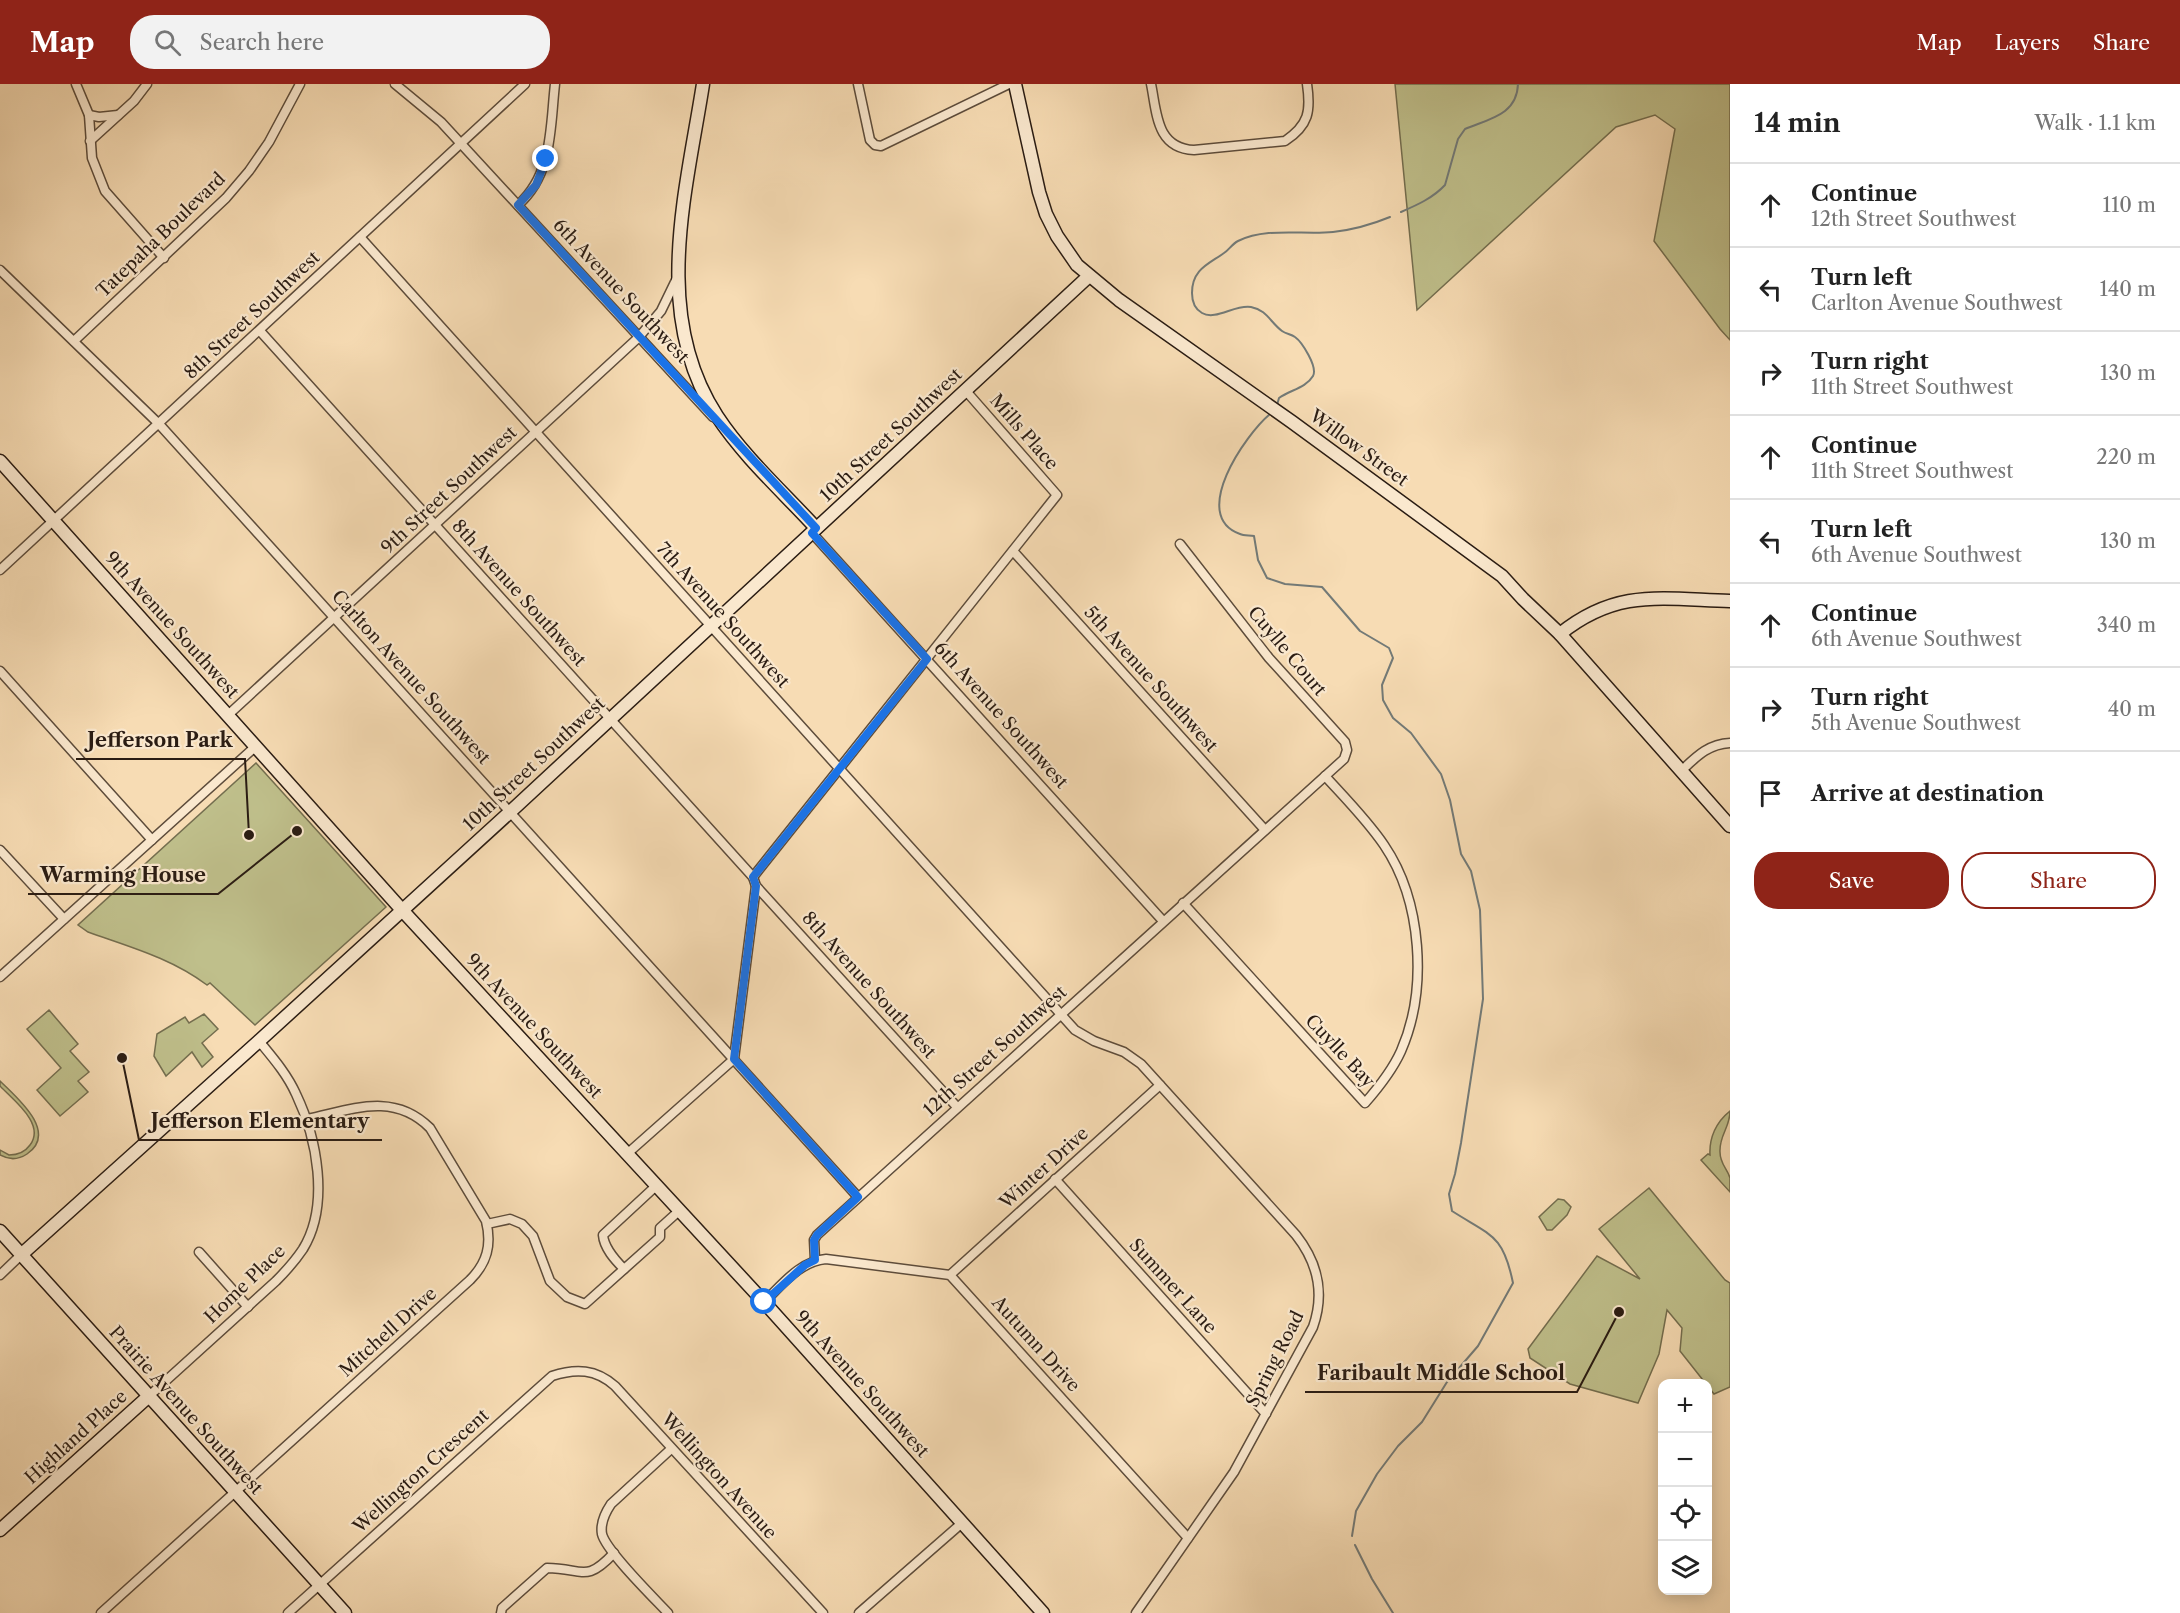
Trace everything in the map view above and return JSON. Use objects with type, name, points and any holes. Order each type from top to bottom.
[{"type":"street","points":[[76,84],[89,115],[92,158],[105,191],[164,258]]},
{"type":"street","points":[[90,141],[134,101],[147,84]]},
{"type":"street","name":"Tatepaha Boulevard","points":[[74,341],[226,198],[269,142],[300,84]]},
{"type":"street","name":"6th Avenue Southwest","points":[[395,84],[441,122],[732,437],[927,659],[1163,921]]},
{"type":"street","name":"8th Street Southwest","points":[[0,570],[525,84]]},
{"type":"street","points":[[518,205],[528,196],[542,173],[546,159],[555,84]]},
{"type":"street","points":[[703,84],[679,236],[677,278],[679,307],[691,362],[716,414],[732,437]]},
{"type":"street","points":[[858,84],[870,140],[875,145],[881,146],[1009,84]]},
{"type":"street","name":"Willow Street","points":[[1016,84],[1039,192],[1046,214],[1066,251],[1089,276],[1502,576],[1560,634],[1730,826]]},
{"type":"street","points":[[1151,84],[1161,132],[1167,140],[1184,149],[1285,141],[1296,134],[1307,116],[1309,107],[1307,84]]},
{"type":"street","points":[[89,115],[99,117],[119,114]]},
{"type":"street","name":"7th Avenue Southwest","points":[[360,237],[1061,1015]]},
{"type":"street","name":"Carlton Avenue Southwest","points":[[0,270],[159,424],[858,1197]]},
{"type":"street","name":"10th Street Southwest","points":[[0,1275],[510,812],[1089,276]]},
{"type":"street","name":"9th Street Southwest","points":[[228,715],[639,337],[661,311],[677,278]]},
{"type":"street","name":"8th Avenue Southwest","points":[[260,331],[957,1107]]},
{"type":"street","name":"Mills Place","points":[[966,391],[1057,495],[1013,550]]},
{"type":"street","name":"9th Avenue Southwest","points":[[0,461],[402,910],[764,1302],[1043,1613]]},
{"type":"street","name":"Cuylle Court","points":[[1180,544],[1269,658],[1345,742],[1347,750],[1344,759],[1325,776]]},
{"type":"street","points":[[628,1153],[734,1059],[755,882],[840,769],[1013,550]]},
{"type":"street","name":"5th Avenue Southwest","points":[[1013,550],[1265,830]]},
{"type":"street","points":[[1560,634],[1577,620],[1596,609],[1617,602],[1638,599],[1730,601]]},
{"type":"street","points":[[0,671],[152,840]]},
{"type":"street","points":[[1681,771],[1704,750],[1730,743]]},
{"type":"street","points":[[0,977],[256,746]]},
{"type":"street","points":[[1265,830],[1325,776]]},
{"type":"street","name":"Cuylle Bay","points":[[1183,903],[1365,1103],[1391,1069],[1408,1029],[1414,1008],[1417,936],[1406,889],[1384,845],[1325,776]]},
{"type":"street","name":"12th Street Southwest","points":[[815,1260],[814,1240],[817,1235],[1265,830]]},
{"type":"street","points":[[0,850],[64,919]]},
{"type":"street","name":"Spring Road","points":[[1061,1015],[1084,1036],[1124,1052],[1141,1064],[1296,1235],[1308,1251],[1318,1277],[1319,1307],[1313,1327],[1266,1414],[1234,1472],[1136,1613]]},
{"type":"street","name":"Home Place","points":[[149,1396],[291,1266],[304,1248],[312,1229],[319,1186],[306,1119],[285,1075],[259,1041]]},
{"type":"street","name":"Winter Drive","points":[[950,1275],[1160,1085]]},
{"type":"street","name":"Mitchell Drive","points":[[101,1613],[479,1271],[486,1259],[489,1246],[487,1224],[481,1209],[430,1128],[415,1115],[398,1107],[372,1105],[306,1119]]},
{"type":"street","name":"Summer Lane","points":[[1055,1179],[1266,1414]]},
{"type":"street","points":[[624,1269],[612,1256],[603,1235],[657,1185]]},
{"type":"street","points":[[487,1224],[510,1219],[522,1224],[533,1236],[550,1281],[567,1297],[585,1304],[660,1237],[660,1228],[680,1210]]},
{"type":"street","name":"Prairie Avenue Southwest","points":[[0,1231],[345,1613]]},
{"type":"street","points":[[199,1252],[248,1307]]},
{"type":"street","points":[[764,1302],[805,1265],[815,1260],[826,1259],[950,1275]]},
{"type":"street","name":"Autumn Drive","points":[[950,1275],[1188,1538]]},
{"type":"street","name":"Wellington Avenue","points":[[584,1370],[606,1378],[615,1386],[822,1613]]},
{"type":"street","name":"Wellington Crescent","points":[[288,1613],[552,1376],[563,1372],[584,1370]]},
{"type":"street","name":"Highland Place","points":[[0,1530],[149,1396]]},
{"type":"street","points":[[668,1613],[608,1548],[602,1533],[605,1513],[611,1504],[671,1449]]},
{"type":"street","points":[[859,1613],[962,1523]]},
{"type":"street","points":[[501,1613],[502,1608],[547,1568],[587,1573],[595,1571],[614,1553]]},
{"type":"green space","points":[[1395,84],[1730,84],[1730,340],[1654,241],[1675,129],[1655,115],[1616,127],[1417,310]]},
{"type":"green space","points":[[256,763],[386,907],[255,1025],[210,983],[207,985],[165,960],[88,932],[78,925]]},
{"type":"green space","points":[[49,1010],[78,1044],[70,1051],[89,1072],[78,1081],[88,1092],[60,1116],[37,1090],[61,1068],[27,1029]]},
{"type":"green space","points":[[204,1014],[218,1029],[202,1043],[213,1057],[202,1067],[192,1052],[166,1076],[154,1056],[157,1034],[185,1017],[189,1023]]},
{"type":"green space","points":[[0,1081],[24,1105],[37,1125],[39,1136],[36,1145],[27,1154],[17,1158],[0,1155],[0,1150],[9,1155],[23,1151],[34,1137],[34,1129],[26,1113],[0,1086]]},
{"type":"green space","points":[[1730,1111],[1720,1152],[1721,1160],[1730,1178],[1730,1192],[1701,1160],[1708,1154],[1710,1155],[1714,1131]]},
{"type":"green space","points":[[1649,1188],[1725,1280],[1730,1283],[1730,1387],[1714,1394],[1712,1379],[1702,1379],[1680,1351],[1682,1328],[1667,1310],[1659,1354],[1638,1403],[1570,1384],[1530,1358],[1528,1349],[1597,1256],[1640,1279],[1599,1229]]},
{"type":"green space","points":[[1558,1199],[1564,1200],[1571,1207],[1567,1215],[1552,1230],[1547,1230],[1539,1217]]},
{"type":"waterway","points":[[1401,212],[1419,204],[1445,185],[1458,139],[1465,129],[1492,119],[1507,109],[1513,103],[1518,84]]},
{"type":"waterway","points":[[1277,405],[1279,398],[1302,386],[1313,376],[1313,367],[1305,349],[1295,337],[1282,331],[1265,314],[1251,307],[1213,315],[1202,313],[1194,304],[1192,293],[1198,273],[1236,242],[1249,237],[1273,233],[1340,231],[1390,217]]},
{"type":"waterway","points":[[1270,414],[1248,439],[1226,475],[1220,494],[1220,511],[1226,525],[1240,534],[1254,536],[1258,560],[1267,578],[1285,584],[1322,587],[1360,631],[1389,648],[1393,658],[1382,685],[1383,700],[1393,718],[1411,733],[1441,774],[1450,800],[1461,854],[1471,871],[1480,910],[1483,999],[1461,1143],[1449,1194],[1452,1211],[1486,1232],[1500,1245],[1513,1283],[1478,1346],[1447,1382],[1422,1422],[1398,1446],[1377,1474],[1356,1511],[1352,1536]]},
{"type":"waterway","points":[[1355,1545],[1393,1613]]},
{"type":"place","name":"Warming House","points":[[297,831]]},
{"type":"place","name":"Jefferson Park","points":[[249,835]]},
{"type":"place","name":"Jefferson Elementary","points":[[122,1058]]},
{"type":"place","name":"Faribault Middle School","points":[[1619,1312]]},
{"type":"route","points":[[546,159],[536,185],[518,205],[816,528],[812,533],[927,659],[753,877],[756,886],[734,1059],[858,1197],[817,1235],[814,1240],[815,1260],[805,1265],[764,1302]]}]
